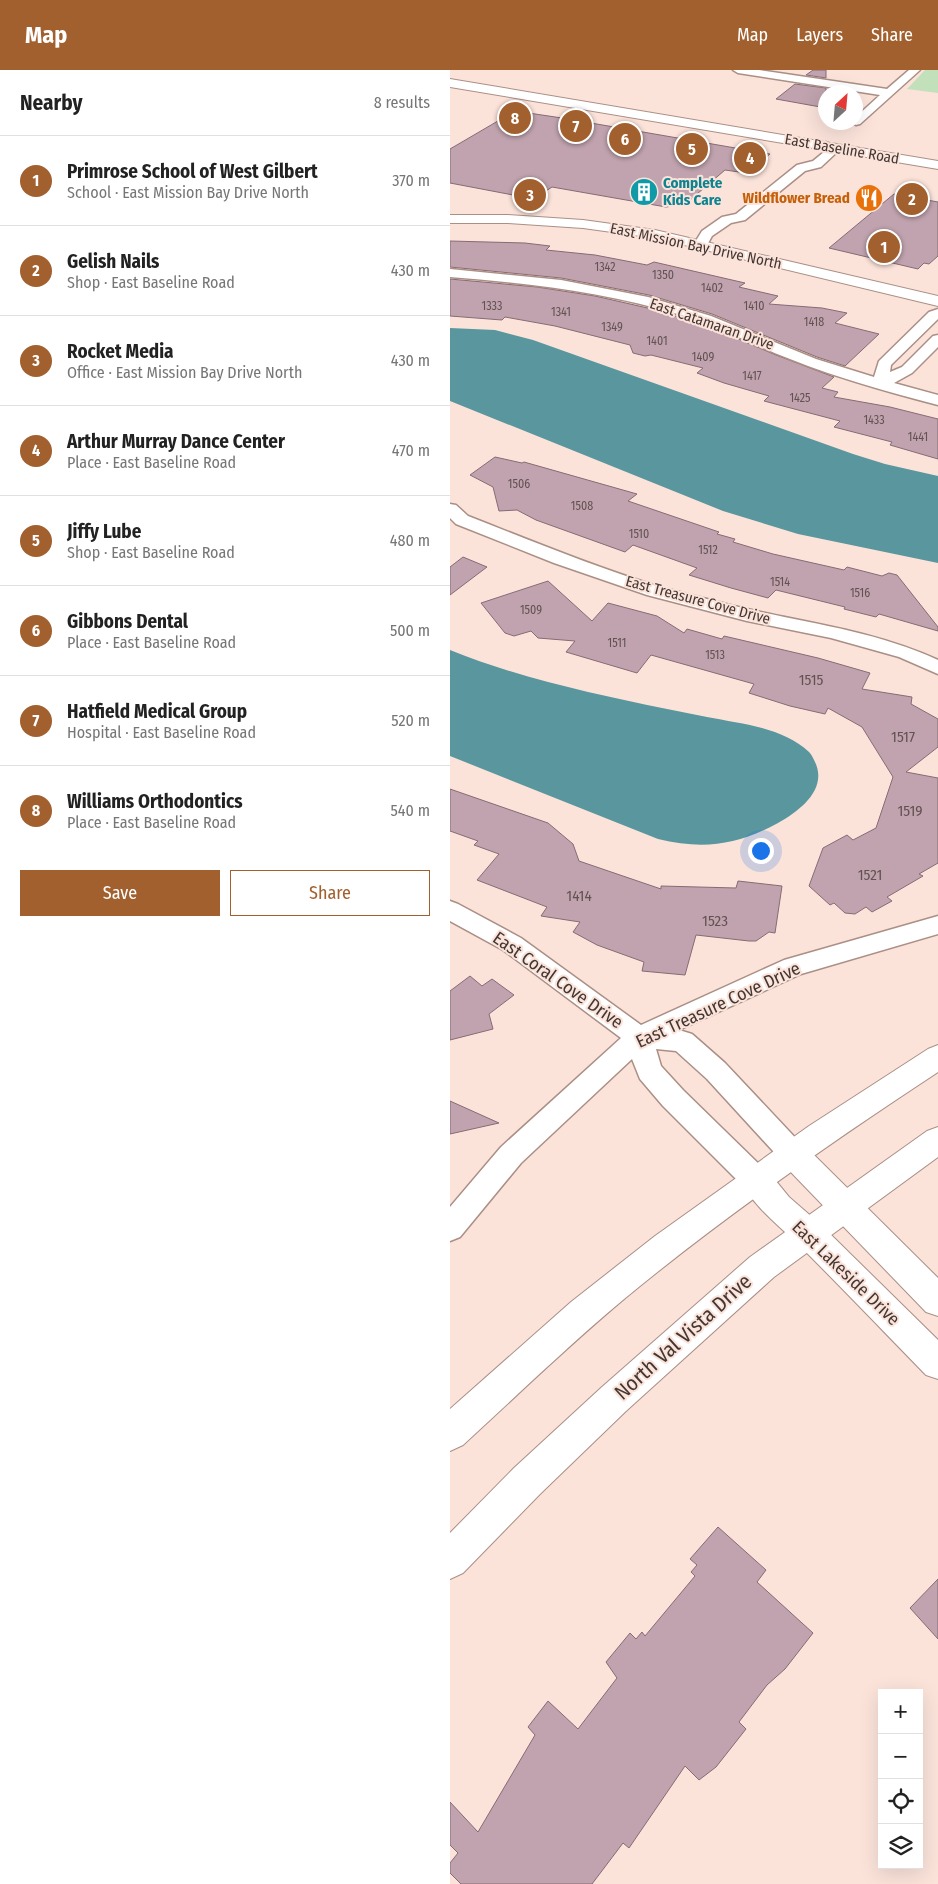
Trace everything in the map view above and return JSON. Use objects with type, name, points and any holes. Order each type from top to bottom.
[{"type":"main road","name":"East Baseline Road","points":[[450,73],[842,133],[938,153]]},
{"type":"main road","name":"East Baseline Road","points":[[450,83],[842,133],[938,165]]},
{"type":"main road","name":"East Mission Bay Drive North","points":[[450,219],[508,219],[583,224],[647,233],[701,244],[938,301]]},
{"type":"main road","points":[[450,1433],[628,1276],[756,1180],[876,1096],[938,1057]]},
{"type":"main road","name":"North Val Vista Drive","points":[[450,1560],[527,1481],[614,1399],[762,1267],[938,1140]]},
{"type":"main road","points":[[793,1154],[844,1208],[938,1301]]},
{"type":"main road","name":"East Lakeside Drive","points":[[756,1180],[778,1207],[809,1234],[938,1363]]},
{"type":"street","points":[[738,70],[890,93]]},
{"type":"street","points":[[701,244],[721,237],[740,223],[740,217],[801,168],[817,164],[830,153],[842,133],[915,70]]},
{"type":"street","name":"East Catamaran Drive","points":[[450,274],[510,277],[605,291],[672,307],[750,335],[811,362],[938,400]]},
{"type":"street","points":[[881,383],[884,364],[938,313]]},
{"type":"street","points":[[881,383],[907,370],[938,339]]},
{"type":"street","name":"East Treasure Cove Drive","points":[[454,516],[560,558],[654,590],[747,615],[834,632],[906,653],[938,668]]},
{"type":"street","name":"East Coral Cove Drive","points":[[450,910],[512,944],[639,1037],[683,1041],[716,1071],[793,1154]]},
{"type":"street","name":"East Treasure Cove Drive","points":[[450,1228],[511,1154],[639,1037],[793,967],[938,925]]},
{"type":"street","name":"East Coral Cove Drive","points":[[639,1037],[649,1071],[673,1098],[756,1180]]},
{"type":"green space","points":[[925,70],[938,70],[938,93],[907,89]]},
{"type":"water","points":[[450,328],[495,330],[533,340],[853,454],[885,464],[938,476],[938,563],[798,534],[723,511],[450,401]]},
{"type":"water","points":[[450,650],[536,679],[571,688],[774,732],[787,737],[811,754],[818,772],[815,790],[803,806],[778,823],[734,841],[705,845],[658,839],[450,756]]},
{"type":"building","points":[[813,70],[826,70],[826,78],[806,75]]},
{"type":"building","points":[[795,84],[818,87],[818,107],[776,99]]},
{"type":"building","points":[[515,111],[770,154],[746,173],[725,170],[690,200],[683,199],[673,206],[666,207],[552,187],[534,199],[450,183],[450,149]]},
{"type":"building","points":[[894,194],[938,202],[938,256],[929,264],[924,263],[918,269],[829,248]]},
{"type":"building","points":[[450,241],[525,243],[550,246],[546,250],[595,255],[647,265],[654,262],[745,283],[739,287],[778,296],[769,304],[822,308],[847,313],[835,323],[879,334],[845,366],[817,357],[712,314],[649,295],[561,278],[450,267]]},
{"type":"building","points":[[450,279],[537,287],[595,296],[652,309],[708,326],[834,377],[822,388],[838,392],[834,397],[890,407],[938,419],[938,459],[890,445],[892,442],[834,427],[840,421],[764,401],[769,396],[697,373],[703,368],[651,355],[645,356],[633,353],[630,345],[555,326],[505,317],[502,320],[450,316]]},
{"type":"building","points":[[495,457],[524,462],[637,494],[628,501],[719,532],[717,534],[735,539],[733,542],[773,554],[844,570],[847,567],[882,576],[889,573],[897,575],[938,627],[938,631],[879,614],[876,617],[844,609],[845,607],[776,590],[768,598],[731,588],[689,575],[697,568],[633,545],[625,552],[536,520],[517,510],[499,511],[493,487],[470,475]]},
{"type":"building","points":[[463,557],[487,567],[450,595],[450,567]]},
{"type":"building","points":[[548,581],[592,621],[608,603],[657,616],[684,633],[687,629],[722,639],[724,636],[818,658],[870,673],[862,689],[912,697],[911,704],[938,719],[938,747],[906,772],[938,778],[938,863],[919,874],[923,876],[887,897],[892,901],[872,912],[866,907],[855,914],[845,913],[834,903],[830,905],[809,886],[823,848],[847,835],[853,840],[876,828],[893,777],[862,727],[828,708],[825,714],[790,706],[749,693],[754,684],[651,655],[637,673],[566,652],[575,641],[538,638],[531,631],[514,636],[505,633],[481,603]]},
{"type":"building","points":[[450,789],[548,823],[573,844],[579,861],[661,889],[661,886],[736,888],[738,881],[782,886],[775,933],[769,932],[756,941],[696,935],[685,975],[642,971],[644,962],[597,945],[573,932],[580,922],[541,916],[547,907],[477,880],[499,854],[474,845],[478,841],[450,831]]},
{"type":"building","points":[[470,976],[482,986],[492,979],[514,995],[489,1014],[493,1029],[450,1040],[450,991]]},
{"type":"building","points":[[450,1101],[499,1123],[450,1134]]},
{"type":"building","points":[[718,1527],[766,1570],[757,1582],[813,1633],[785,1669],[767,1685],[739,1722],[746,1729],[716,1767],[699,1780],[685,1766],[629,1848],[623,1843],[592,1884],[461,1884],[450,1873],[450,1863],[458,1853],[450,1845],[450,1802],[478,1832],[535,1735],[528,1727],[548,1701],[578,1729],[617,1678],[606,1662],[630,1633],[636,1639],[642,1632],[645,1636],[695,1576],[691,1572],[697,1565],[690,1559]]},
{"type":"building","points":[[938,1579],[938,1639],[910,1608]]},
{"type":"place","name":"Williams Orthodontics","points":[[515,118]]},
{"type":"place","name":"Hatfield Medical Group","points":[[576,126]]},
{"type":"place","name":"Gibbons Dental","points":[[625,139]]},
{"type":"place","name":"Jiffy Lube","points":[[692,149]]},
{"type":"place","name":"Arthur Murray Dance Center","points":[[750,158]]},
{"type":"place","name":"Complete Kids Care","points":[[644,192]]},
{"type":"place","name":"Rocket Media","points":[[530,195]]},
{"type":"place","name":"Wildflower Bread","points":[[869,198]]},
{"type":"place","name":"Gelish Nails","points":[[912,199]]},
{"type":"place","name":"Primrose School of West Gilbert","points":[[884,247]]}]
